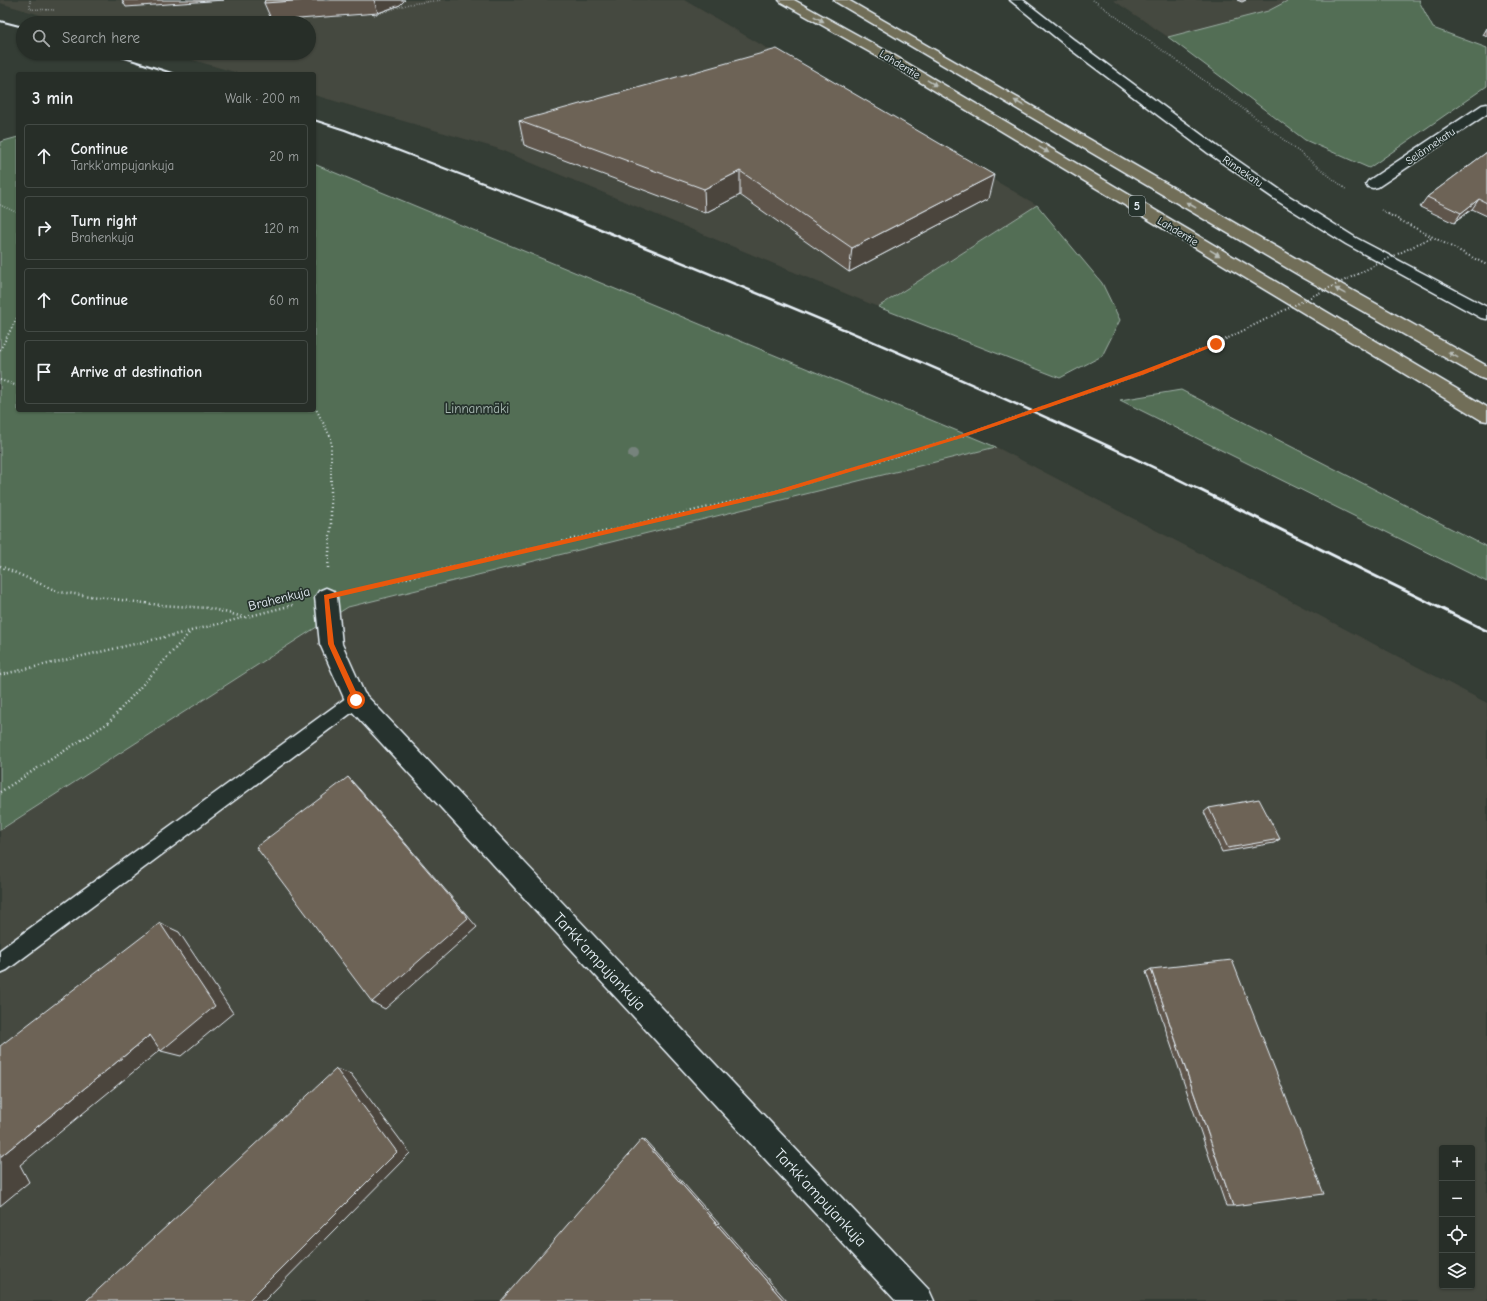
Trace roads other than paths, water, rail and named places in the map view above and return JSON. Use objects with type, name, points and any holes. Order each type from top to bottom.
[{"type":"highway","name":"Lahdentie","points":[[785,0],[886,56],[1487,414]]},
{"type":"highway","name":"Lahdentie","points":[[840,0],[1310,274],[1487,374]]},
{"type":"street","name":"Rinnekatu","points":[[1016,0],[1074,46],[1213,150],[1284,200],[1351,241],[1487,314]]},
{"type":"street","name":"Selännekatu","points":[[1373,184],[1487,108]]},
{"type":"street","name":"Tarkk'ampujankuja","points":[[326,597],[331,644],[356,700],[918,1301]]},
{"type":"lane","points":[[0,963],[356,700]]},
{"type":"railway","points":[[0,21],[16,25]]},
{"type":"railway","points":[[131,60],[169,72]]},
{"type":"railway","points":[[316,121],[345,130],[566,215]]},
{"type":"railway","points":[[563,214],[884,346],[1043,416],[1200,490]]},
{"type":"railway","points":[[1198,489],[1487,631]]},
{"type":"park label","name":"Linnanmäki","points":[[477,408]]}]
